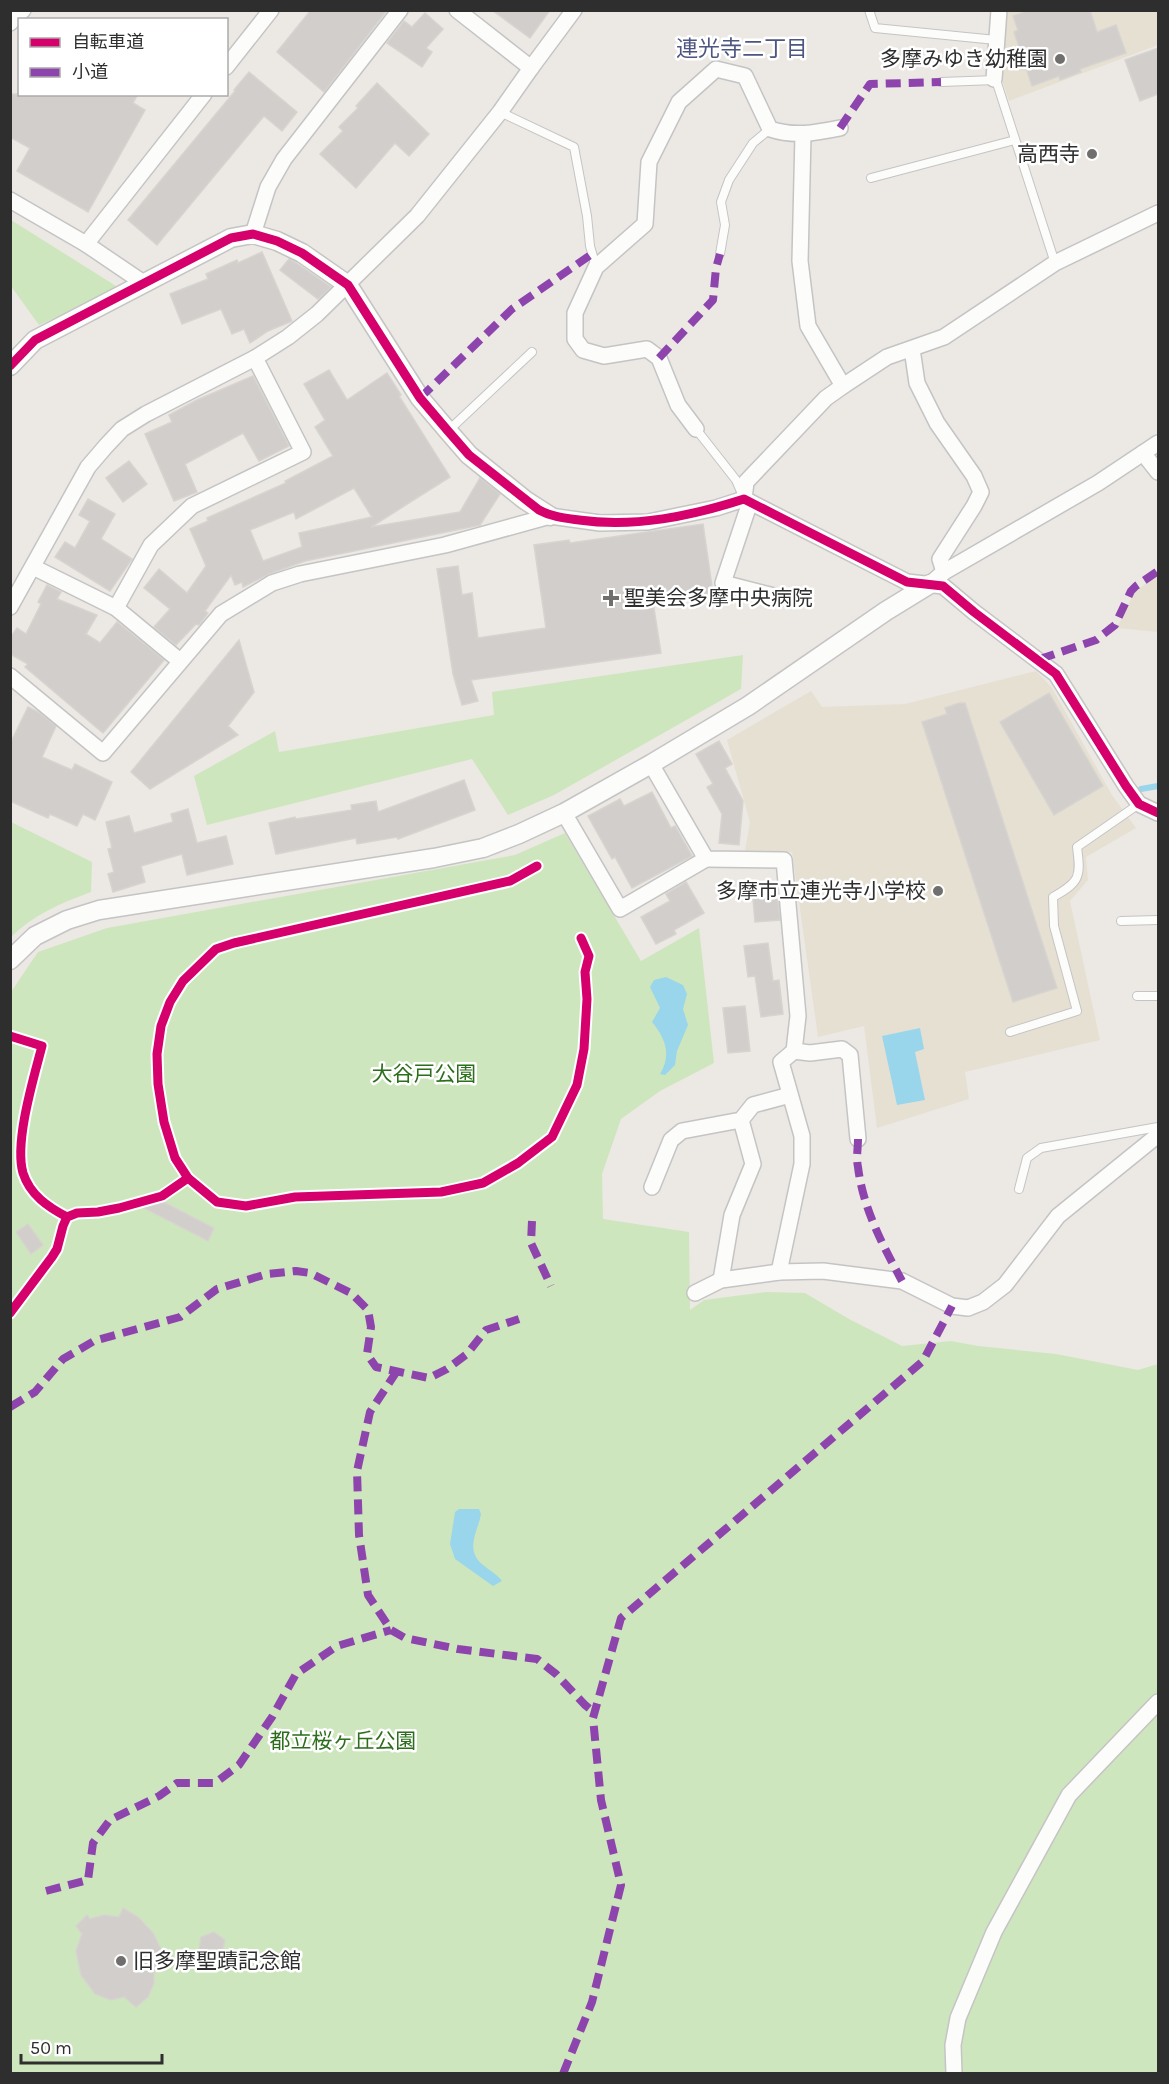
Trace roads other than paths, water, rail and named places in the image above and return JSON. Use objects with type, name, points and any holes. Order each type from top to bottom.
[{"type":"street","points":[[10,23],[23,10]]},
{"type":"street","points":[[228,64],[271,10]]},
{"type":"street","points":[[253,234],[268,187],[284,159],[400,10]]},
{"type":"street","points":[[457,10],[531,68]]},
{"type":"street","points":[[10,607],[88,467],[122,429],[255,357],[288,337],[317,314],[417,216],[500,112],[574,10]]},
{"type":"street","points":[[994,79],[999,10]]},
{"type":"street","points":[[696,429],[678,405],[659,358],[647,349],[604,356],[583,350],[575,339],[576,313],[596,267],[645,224],[649,162],[679,102],[716,69],[745,76],[770,129],[786,134],[803,135],[840,129]]},
{"type":"street","points":[[86,244],[202,96]]},
{"type":"street","points":[[803,135],[800,261],[808,326],[843,386]]},
{"type":"street","points":[[10,200],[86,244],[145,284]]},
{"type":"street","points":[[774,596],[723,583],[747,500],[746,482],[826,398],[887,357],[944,337],[1055,263],[1158,213]]},
{"type":"street","points":[[10,366],[35,340],[231,238],[253,234],[277,241],[302,253],[348,285],[420,398],[448,431],[469,455],[525,500],[550,516]]},
{"type":"street","points":[[912,349],[917,383],[938,423],[974,476],[981,492],[940,559],[944,572]]},
{"type":"street","points":[[116,608],[151,545],[192,506],[303,452],[255,357]]},
{"type":"street","points":[[10,960],[35,936],[67,920],[99,910],[434,858],[483,848],[519,834],[564,813],[748,706],[886,611],[930,584],[944,572],[1098,483],[1158,443]]},
{"type":"street","points":[[1143,453],[1158,472]]},
{"type":"street","points":[[10,676],[103,753],[221,614],[272,583],[300,574],[445,545],[550,516],[600,523],[648,522],[747,500],[906,582],[943,586],[1056,674],[1139,804],[1158,813]]},
{"type":"street","points":[[33,567],[116,608],[180,662]]},
{"type":"street","points":[[651,764],[706,859]]},
{"type":"street","points":[[564,813],[620,909],[706,859],[783,860],[798,1016],[794,1050],[781,1062],[802,1136],[802,1164],[779,1272]]},
{"type":"street","points":[[794,1050],[810,1053],[842,1049],[850,1055],[858,1139]]},
{"type":"street","points":[[652,1187],[671,1140],[682,1131],[741,1120],[753,1105],[790,1095]]},
{"type":"street","points":[[721,1280],[732,1215],[753,1164],[741,1120]]},
{"type":"street","points":[[695,1293],[721,1280],[779,1272],[823,1271],[902,1281],[952,1306],[968,1308],[983,1302],[1005,1285],[1058,1216],[1158,1136]]},
{"type":"street","points":[[954,2073],[953,2045],[958,2018],[994,1932],[1069,1795],[1158,1702]]},
{"type":"lane","points":[[869,10],[875,28],[996,40]]},
{"type":"lane","points":[[940,82],[994,79],[1055,263]]},
{"type":"lane","points":[[500,112],[574,147],[596,267]]},
{"type":"lane","points":[[720,254],[724,225],[721,202],[729,180],[753,143],[770,129]]},
{"type":"lane","points":[[871,178],[1015,140]]},
{"type":"lane","points":[[448,431],[531,352]]},
{"type":"lane","points":[[696,429],[736,480],[747,500]]},
{"type":"lane","points":[[1010,1032],[1077,1011],[1054,926],[1053,897],[1071,887],[1080,871],[1077,848],[1139,804]]},
{"type":"lane","points":[[1121,921],[1158,920]]},
{"type":"lane","points":[[1137,996],[1158,996]]},
{"type":"lane","points":[[1019,1189],[1028,1158],[1041,1148],[1158,1127]]},
{"type":"water","points":[[666,977],[683,985],[687,994],[683,1009],[688,1025],[677,1051],[675,1065],[665,1075],[660,1074],[666,1060],[665,1046],[652,1022],[660,1008],[650,987],[654,980]]},
{"type":"water","points":[[920,1028],[924,1049],[915,1052],[925,1100],[897,1105],[882,1036]]},
{"type":"water","points":[[459,1509],[479,1509],[481,1514],[474,1540],[474,1553],[483,1565],[502,1581],[493,1586],[455,1559],[450,1544],[455,1512]]},
{"type":"waterway","points":[[1141,789],[1158,786]]},
{"type":"place","name":"多摩みゆき幼稚園","points":[[1060,59]]},
{"type":"place","name":"高西寺","points":[[1092,154]]},
{"type":"place","name":"聖美会多摩中央病院","points":[[611,598]]},
{"type":"place","name":"多摩市立連光寺小学校","points":[[938,891]]},
{"type":"place","name":"旧多摩聖蹟記念館","points":[[121,1961]]},
{"type":"district","name":"連光寺二丁目","points":[[742,49]]},
{"type":"park label","name":"大谷戸公園","points":[[424,1074]]},
{"type":"park label","name":"都立桜ヶ丘公園","points":[[343,1741]]}]
